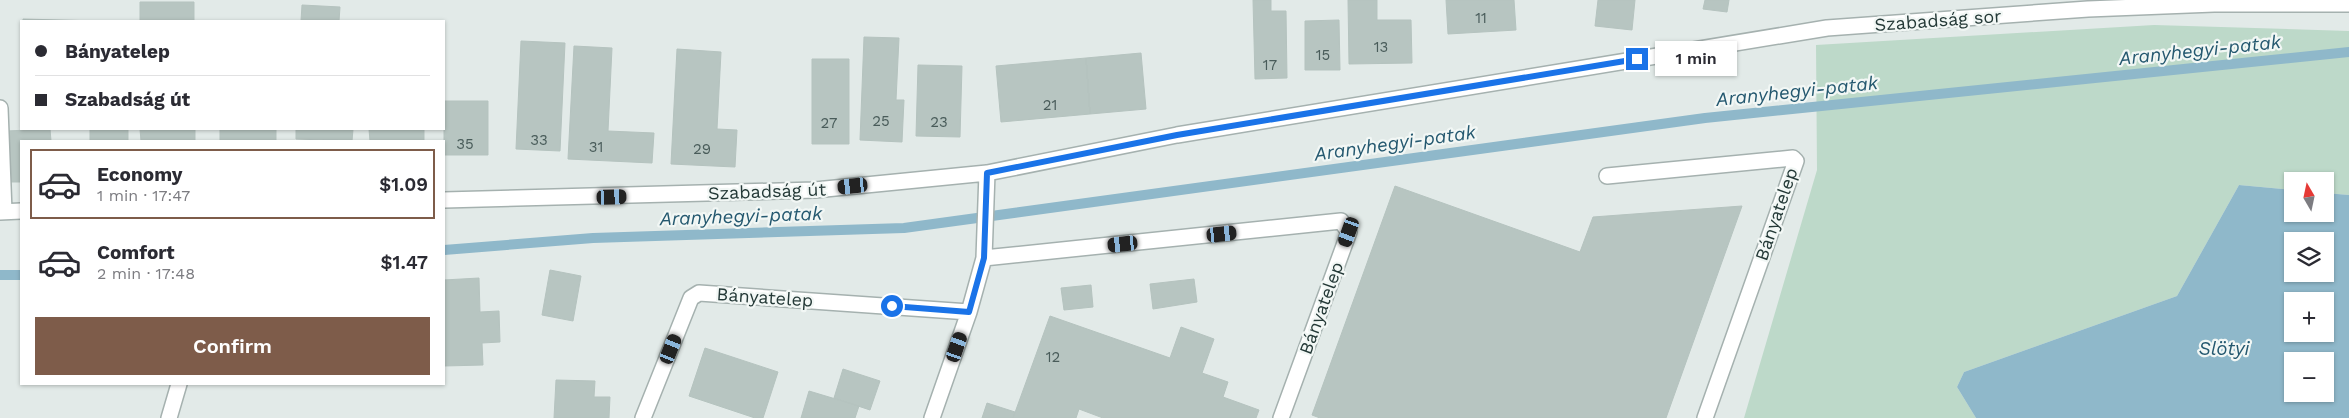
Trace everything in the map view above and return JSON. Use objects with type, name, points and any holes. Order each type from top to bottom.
[{"type":"street","name":"Szabadság sor","points":[[1827,28],[2088,9],[2214,4],[2349,4]]},
{"type":"street","name":"Szabadság út","points":[[445,200],[593,198],[815,190],[986,177],[1177,135],[1827,28]]},
{"type":"street","points":[[0,108],[2,212],[20,211]]},
{"type":"street","name":"Bányatelep","points":[[1607,176],[1793,158],[1796,161],[1704,418]]},
{"type":"street","points":[[932,418],[969,312],[984,251],[986,177]]},
{"type":"street","name":"Bányatelep","points":[[984,251],[1341,222],[1349,232],[1281,418]]},
{"type":"street","name":"Bányatelep","points":[[643,418],[691,298],[699,293],[969,312]]},
{"type":"street","points":[[169,418],[179,385]]},
{"type":"green space","points":[[2154,25],[2349,31],[2349,195],[2334,194],[2334,172],[2284,172],[2284,189],[2239,185],[2177,296],[1964,372],[1957,387],[1976,418],[1744,418],[1817,170],[1816,45]]},
{"type":"water","name":"Slötyi","points":[[2239,185],[2284,189],[2284,222],[2334,222],[2334,194],[2349,195],[2349,418],[1976,418],[1957,387],[1964,372],[2177,296]]},
{"type":"building","points":[[1253,0],[1271,0],[1271,11],[1286,11],[1287,78],[1255,79]]},
{"type":"building","points":[[1348,0],[1377,0],[1377,20],[1411,20],[1412,63],[1349,64]]},
{"type":"building","points":[[1446,0],[1514,0],[1516,30],[1448,34]]},
{"type":"building","points":[[1598,0],[1635,0],[1632,30],[1595,26]]},
{"type":"building","points":[[1705,0],[1729,0],[1727,12],[1703,9]]},
{"type":"building","points":[[140,2],[194,2],[194,20],[140,20]]},
{"type":"building","points":[[302,5],[340,7],[339,20],[301,20]]},
{"type":"building","points":[[23,19],[60,20],[23,20]]},
{"type":"building","points":[[1339,20],[1340,70],[1305,70],[1305,21]]},
{"type":"building","points":[[864,37],[899,38],[896,100],[904,100],[902,142],[860,140]]},
{"type":"building","points":[[521,41],[565,43],[560,151],[516,149]]},
{"type":"building","points":[[574,46],[612,48],[608,131],[654,133],[652,163],[568,159]]},
{"type":"building","points":[[677,49],[721,52],[717,129],[737,130],[735,167],[671,164]]},
{"type":"building","points":[[1141,53],[1146,109],[1090,114],[1086,58]]},
{"type":"building","points":[[1086,58],[1090,114],[1001,122],[996,66]]},
{"type":"building","points":[[812,59],[849,59],[849,144],[812,144]]},
{"type":"building","points":[[918,65],[962,66],[960,137],[916,136]]},
{"type":"building","points":[[445,101],[488,101],[488,155],[445,155]]},
{"type":"building","points":[[50,130],[51,140],[20,140],[20,182],[9,182],[6,131]]},
{"type":"building","points":[[90,130],[128,130],[128,140],[90,140]]},
{"type":"building","points":[[140,130],[195,130],[195,140],[141,140]]},
{"type":"building","points":[[220,130],[276,130],[276,140],[220,140]]},
{"type":"building","points":[[296,130],[353,130],[352,140],[296,139]]},
{"type":"building","points":[[369,130],[424,130],[424,140],[370,140]]},
{"type":"building","points":[[1395,186],[1580,252],[1593,217],[1742,206],[1666,418],[1320,418],[1312,415]]},
{"type":"building","points":[[550,270],[581,276],[573,321],[542,315]]},
{"type":"building","points":[[479,278],[480,312],[499,311],[500,342],[482,343],[483,365],[445,366],[445,280]]},
{"type":"building","points":[[1194,279],[1197,302],[1153,309],[1150,284]]},
{"type":"building","points":[[1091,285],[1093,307],[1064,310],[1061,288]]},
{"type":"building","points":[[1050,316],[1170,358],[1181,327],[1214,339],[1202,373],[1228,382],[1223,397],[1259,410],[1256,418],[1103,418],[1079,409],[1076,418],[1013,418]]},
{"type":"building","points":[[705,348],[778,372],[763,418],[755,418],[689,396]]},
{"type":"building","points":[[843,369],[880,381],[870,410],[834,398]]},
{"type":"building","points":[[556,380],[595,381],[594,397],[610,397],[609,418],[554,418]]},
{"type":"building","points":[[809,391],[859,406],[855,418],[801,418]]},
{"type":"building","points":[[987,403],[1015,412],[1013,418],[982,418]]},
{"type":"waterway","name":"Aranyhegyi-patak","points":[[445,250],[593,238],[904,228],[1705,118],[2349,52]]},
{"type":"waterway","name":"Aranyhegyi-patak","points":[[0,275],[20,275]]},
{"type":"route","points":[[892,306],[969,312],[984,258],[987,173],[1177,135],[1637,59]]}]
